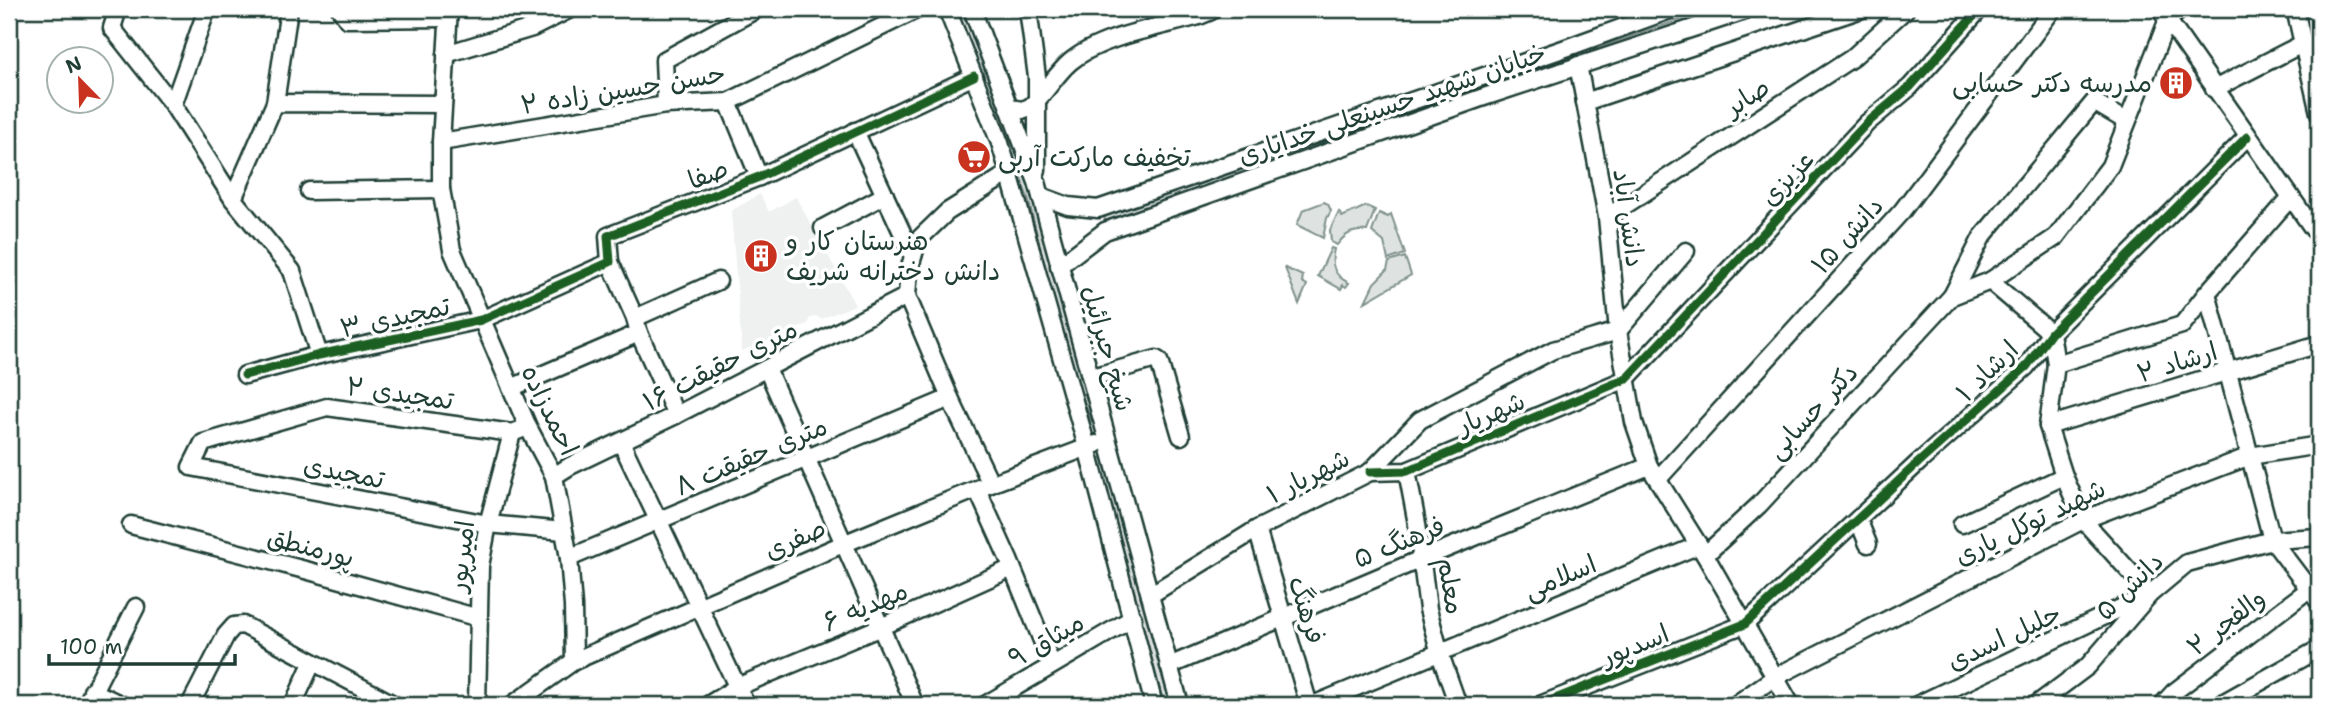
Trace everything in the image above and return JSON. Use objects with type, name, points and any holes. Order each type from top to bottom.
[{"type":"street","points":[[118,9],[112,28],[173,105],[233,199],[292,271],[319,355]]},
{"type":"street","points":[[173,105],[206,9]]},
{"type":"street","points":[[233,199],[275,103],[289,9]]},
{"type":"street","points":[[340,9],[347,19],[449,13]]},
{"type":"street","points":[[446,54],[532,28],[570,9]]},
{"type":"street","points":[[666,105],[664,60],[757,9]]},
{"type":"street","name":"حسن حسین زاده ۲","points":[[441,142],[666,105],[728,102],[918,9]]},
{"type":"street","name":"شیخ جبرائیل","points":[[947,9],[1009,173],[1087,447],[1154,705]]},
{"type":"street","name":"شیخ جبرائیل","points":[[972,9],[1039,189],[1180,705]]},
{"type":"street","points":[[1028,9],[1037,77],[1039,189]]},
{"type":"street","name":"خیابان شهید حسینعلی خدایاری","points":[[1039,189],[1068,205],[1098,209],[1672,9]]},
{"type":"street","name":"خیابان شهید حسینعلی خدایاری","points":[[1059,266],[1105,231],[1578,65],[1751,9]]},
{"type":"street","points":[[1585,102],[1862,9]]},
{"type":"street","name":"صابر","points":[[1608,217],[1852,58],[1906,9]]},
{"type":"street","name":"عزیزی","points":[[1626,379],[1867,123],[1910,87],[1980,9]]},
{"type":"street","name":"دانش ۱۵","points":[[1653,473],[1902,211],[2053,9]]},
{"type":"street","points":[[2182,9],[2164,14],[2290,198],[2316,228]]},
{"type":"street","points":[[2295,9],[2311,53],[2319,113]]},
{"type":"street","points":[[1010,108],[1022,110],[1030,107],[1069,63],[1086,50],[1107,41],[1212,10]]},
{"type":"street","name":"احمدزاده","points":[[449,13],[441,142],[441,189],[452,250],[528,427],[554,476],[569,558],[573,606],[573,661]]},
{"type":"street","name":"دکتر حسابی","points":[[1952,296],[1990,281],[2056,237],[2110,166],[2164,14]]},
{"type":"street","points":[[2214,89],[2311,53]]},
{"type":"street","name":"دانش آباد","points":[[1578,65],[1608,217],[1618,331],[1634,422],[1653,473],[1702,550],[1791,705]]},
{"type":"street","name":"صفا","points":[[610,262],[608,236],[759,177],[974,76]]},
{"type":"street","points":[[728,102],[759,177]]},
{"type":"street","name":"دکتر حسابی","points":[[1702,550],[1759,505],[1952,296],[1982,237],[2094,102],[2126,121]]},
{"type":"street","points":[[275,103],[443,104]]},
{"type":"street","points":[[855,131],[913,256]]},
{"type":"street","name":"ارشاد ۱","points":[[1745,624],[2026,367],[2051,333],[2247,137]]},
{"type":"street","points":[[1009,173],[947,212],[918,240],[909,270],[907,296],[950,398],[1012,568],[1052,665]]},
{"type":"street","points":[[309,191],[441,189]]},
{"type":"street","points":[[823,228],[885,195]]},
{"type":"street","points":[[2056,364],[2182,325],[2290,198]]},
{"type":"street","points":[[1098,209],[1098,224],[1105,231]]},
{"type":"street","points":[[1618,331],[1686,250]]},
{"type":"street","points":[[481,320],[610,262],[676,415]]},
{"type":"street","points":[[511,388],[718,281]]},
{"type":"street","points":[[1990,281],[2051,333],[2056,364],[2048,426],[2064,476],[2083,520],[2150,594]]},
{"type":"street","points":[[2207,293],[2272,540],[2319,602]]},
{"type":"street","name":"۱۶ متری حقیقت","points":[[554,476],[907,296]]},
{"type":"street","name":"تمجیدی ۳","points":[[245,376],[319,355],[481,320]]},
{"type":"street","name":"شهریار ۱","points":[[1150,595],[1257,529],[1370,472],[1420,420],[1553,350],[1618,331]]},
{"type":"street","name":"ارشاد ۲","points":[[2048,426],[2319,344]]},
{"type":"street","points":[[1092,377],[1156,359],[1159,361],[1181,436]]},
{"type":"street","points":[[767,369],[915,705]]},
{"type":"street","name":"شهریار","points":[[1370,472],[1407,471],[1626,379]]},
{"type":"street","name":"۸ متری حقیقت","points":[[569,558],[950,398]]},
{"type":"street","name":"تمجیدی ۲","points":[[191,467],[203,443],[327,407],[512,433]]},
{"type":"street","points":[[512,433],[528,427]]},
{"type":"street","name":"امیرپور","points":[[477,705],[480,566],[512,433]]},
{"type":"street","name":"صفری","points":[[513,705],[573,661],[843,544],[1108,440]]},
{"type":"street","points":[[621,442],[746,705]]},
{"type":"street","name":"شهید توکل یاری","points":[[1735,705],[1775,677],[2083,520],[2250,456],[2319,445]]},
{"type":"street","name":"تمجیدی","points":[[191,467],[488,524],[564,531]]},
{"type":"street","name":"معلم","points":[[1407,471],[1418,524],[1428,609],[1458,705]]},
{"type":"street","name":"فرهنگ ۵","points":[[1169,666],[1421,559],[1653,473]]},
{"type":"street","points":[[1962,524],[2064,476]]},
{"type":"street","points":[[1858,519],[1868,544]]},
{"type":"street","name":"پورمنطق","points":[[131,525],[479,618]]},
{"type":"street","name":"فرهنگ","points":[[1257,529],[1311,705]]},
{"type":"street","name":"دانش ۵","points":[[2036,705],[2088,666],[2150,594],[2187,563],[2272,540],[2319,537]]},
{"type":"street","name":"اسلامی","points":[[1311,705],[1702,550]]},
{"type":"street","name":"مهدیه ۶","points":[[708,705],[737,687],[881,627],[1012,568]]},
{"type":"street","name":"والفجر ۲","points":[[2162,705],[2179,699],[2308,590]]},
{"type":"street","name":"جلیل اسدی","points":[[1917,705],[2150,594]]},
{"type":"street","points":[[122,705],[89,698],[136,607]]},
{"type":"street","name":"میثاق ۹","points":[[985,705],[1133,618]]},
{"type":"street","name":"اسدپور","points":[[1540,705],[1745,624]]},
{"type":"street","points":[[190,705],[226,635],[234,626],[243,625],[395,705]]},
{"type":"street","points":[[2219,705],[2319,649]]},
{"type":"street","points":[[293,705],[312,663]]},
{"type":"shaded area","points":[[956,9],[961,11],[980,50],[1017,145],[1034,197],[1092,423],[1068,358],[1028,198]]},
{"type":"shaded area","points":[[1711,9],[1730,9],[1519,78],[1109,221],[1104,218],[1107,215]]},
{"type":"shaded area","points":[[760,194],[769,212],[796,197],[855,305],[821,319],[816,316],[809,319],[808,324],[742,351],[731,211]]},
{"type":"shaded area","points":[[1324,202],[1331,211],[1323,238],[1297,225],[1303,210]]},
{"type":"shaded area","points":[[1366,206],[1375,210],[1367,231],[1349,233],[1337,245],[1331,242],[1330,230],[1339,212],[1342,217]]},
{"type":"shaded area","points":[[1379,213],[1388,217],[1391,214],[1405,254],[1388,260],[1384,242],[1372,232]]},
{"type":"shaded area","points":[[1331,248],[1334,249],[1334,269],[1349,283],[1341,289],[1318,276]]},
{"type":"shaded area","points":[[1405,257],[1411,275],[1365,302],[1374,283],[1387,270],[1389,262]]},
{"type":"shaded area","points":[[1285,268],[1303,276],[1302,282],[1307,285],[1299,304]]},
{"type":"shaded area","points":[[1101,458],[1106,461],[1170,705],[1164,705],[1098,464]]},
{"type":"cycle path","points":[[1370,472],[1407,471],[1626,379],[1867,123],[1910,87],[1980,9]]},
{"type":"cycle path","points":[[245,375],[319,355],[481,320],[610,262],[608,236],[759,177],[974,76]]},
{"type":"cycle path","points":[[1540,705],[1745,624],[1919,462],[2026,367],[2051,333],[2247,137]]},
{"type":"place","name":"مدرسه دکتر حسابی","points":[[2176,83]]},
{"type":"place","name":"تخفیف مارکت آربی","points":[[974,157]]},
{"type":"place","name":"هنرستان کار و دانش دخترانه شریف","points":[[761,256]]}]
